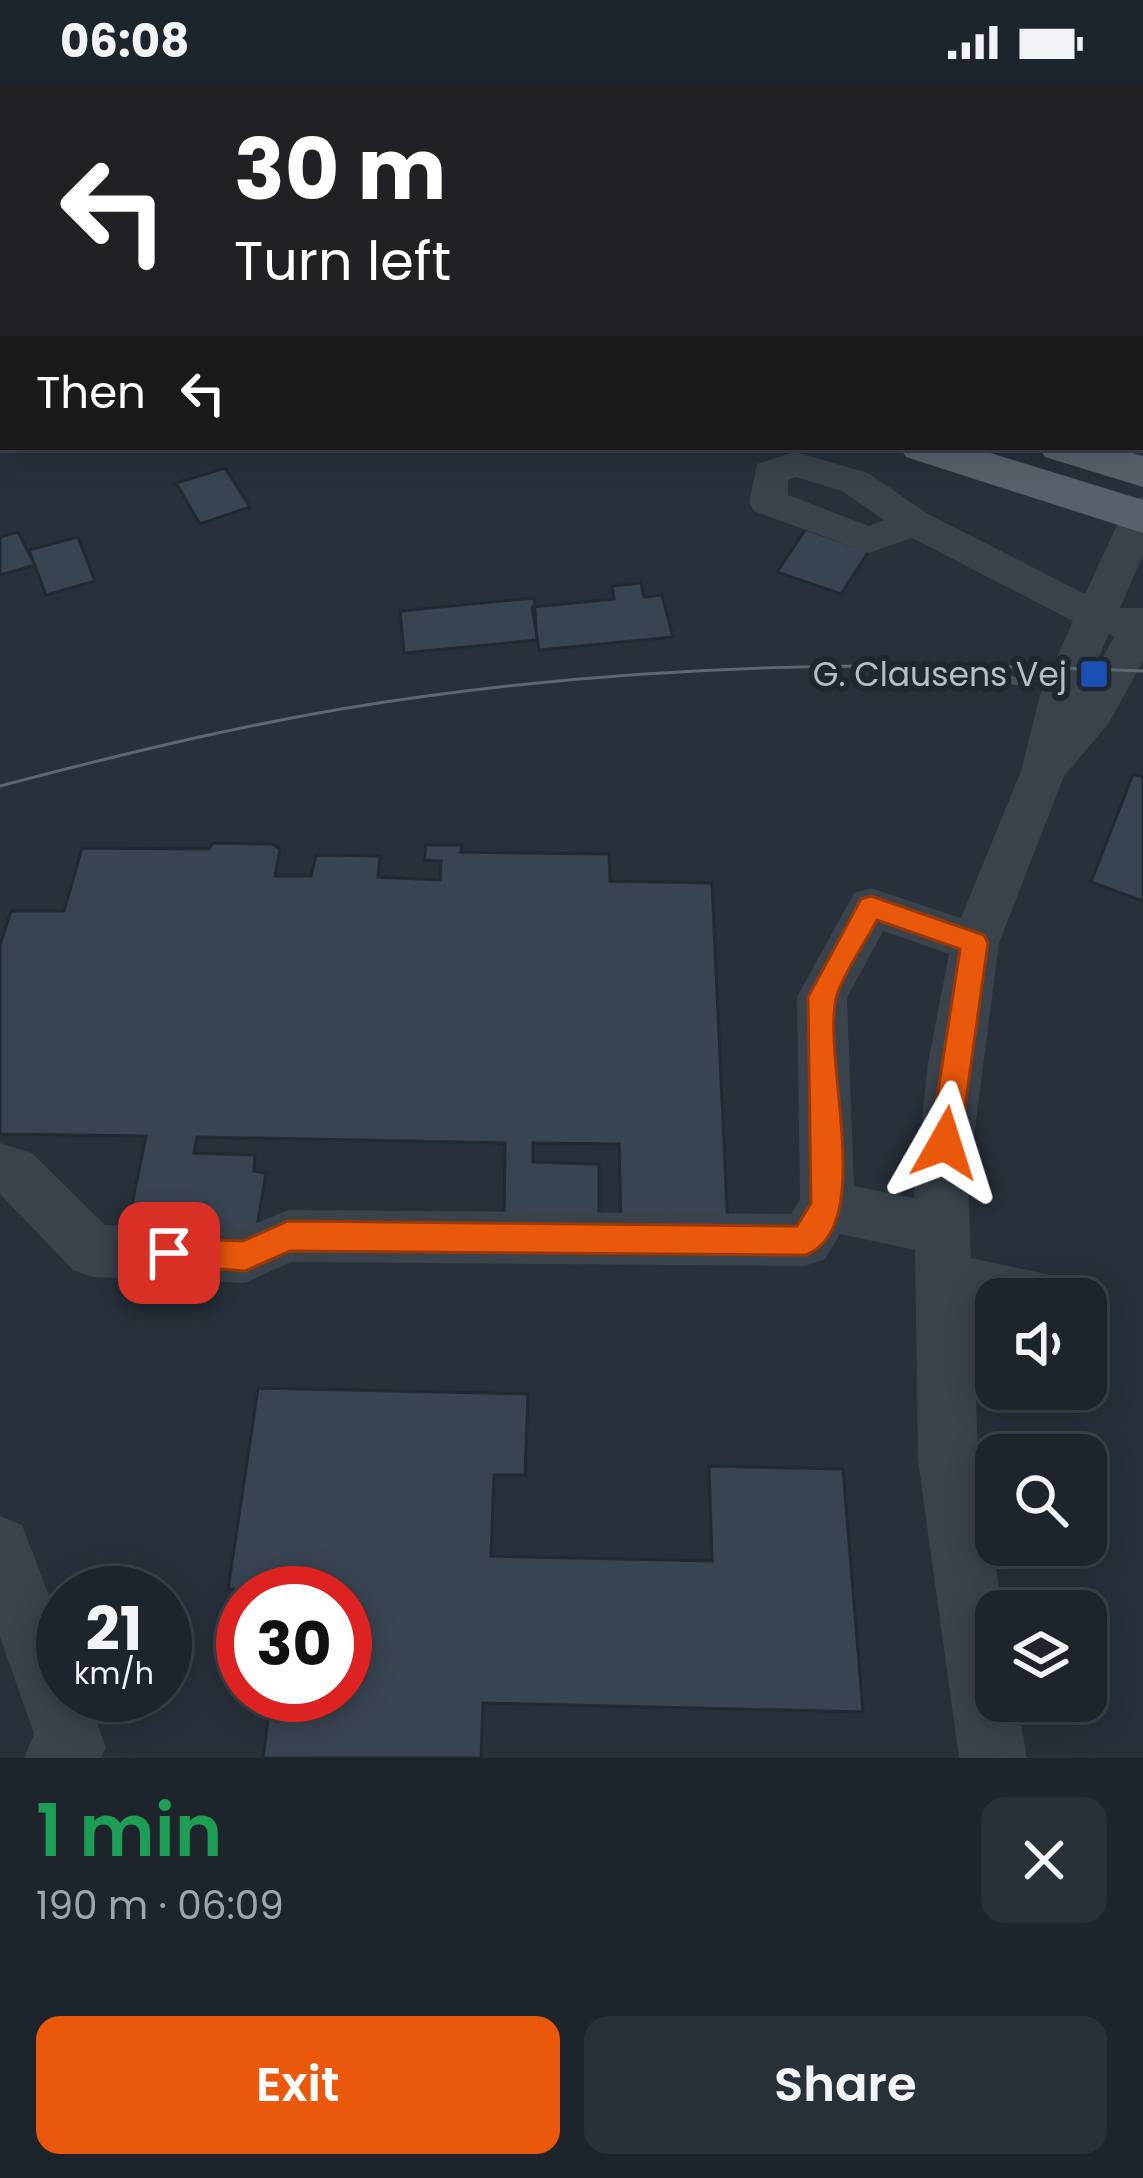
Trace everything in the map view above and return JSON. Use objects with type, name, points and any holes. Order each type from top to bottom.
[{"type":"main road","points":[[934,450],[1142,503]]},
{"type":"main road","points":[[1065,450],[1142,503]]},
{"type":"street","points":[[993,1758],[948,1460],[941,1254],[954,1063],[975,943],[1043,771],[1094,712],[1127,622],[1142,503]]},
{"type":"street","points":[[914,523],[1127,622]]},
{"type":"street","points":[[0,1168],[13,1170],[93,1250],[245,1256],[288,1236],[806,1240],[826,1206],[822,997],[871,907],[975,943]]},
{"type":"street","points":[[826,1206],[1001,1278]]},
{"type":"street","points":[[0,1547],[72,1748],[58,1758]]},
{"type":"building","points":[[225,468],[250,507],[200,524],[176,483]]},
{"type":"building","points":[[806,529],[869,551],[841,594],[777,572]]},
{"type":"building","points":[[18,532],[35,565],[0,575],[0,537]]},
{"type":"building","points":[[78,537],[95,581],[46,595],[29,550]]},
{"type":"building","points":[[641,583],[644,597],[662,595],[673,637],[539,650],[532,607],[614,599],[612,586]]},
{"type":"building","points":[[534,598],[537,640],[404,653],[400,611]]},
{"type":"building","points":[[1133,774],[1143,777],[1143,901],[1091,882]]},
{"type":"building","points":[[213,843],[272,844],[280,849],[275,876],[311,876],[316,855],[380,856],[378,877],[440,880],[441,861],[424,860],[426,845],[462,845],[461,852],[609,854],[610,881],[712,883],[728,1230],[621,1228],[619,1144],[533,1143],[533,1162],[599,1164],[599,1224],[504,1224],[505,1143],[197,1137],[194,1153],[255,1155],[254,1171],[266,1173],[256,1233],[127,1229],[146,1136],[0,1134],[0,945],[11,911],[64,911],[82,848],[209,849]]},
{"type":"building","points":[[258,1388],[528,1394],[525,1475],[494,1475],[491,1556],[712,1561],[709,1466],[843,1469],[863,1712],[483,1703],[481,1758],[263,1758],[268,1722],[372,1722],[372,1566],[231,1566]]},
{"type":"tram line","points":[[0,786],[265,723],[516,685],[784,667],[1143,671]]},
{"type":"place","name":"G. Clausens Vej","points":[[1094,674]]},
{"type":"route","points":[[169,1253],[245,1256],[288,1236],[806,1240],[826,1206],[822,997],[871,907],[975,943],[945,1143]]}]
